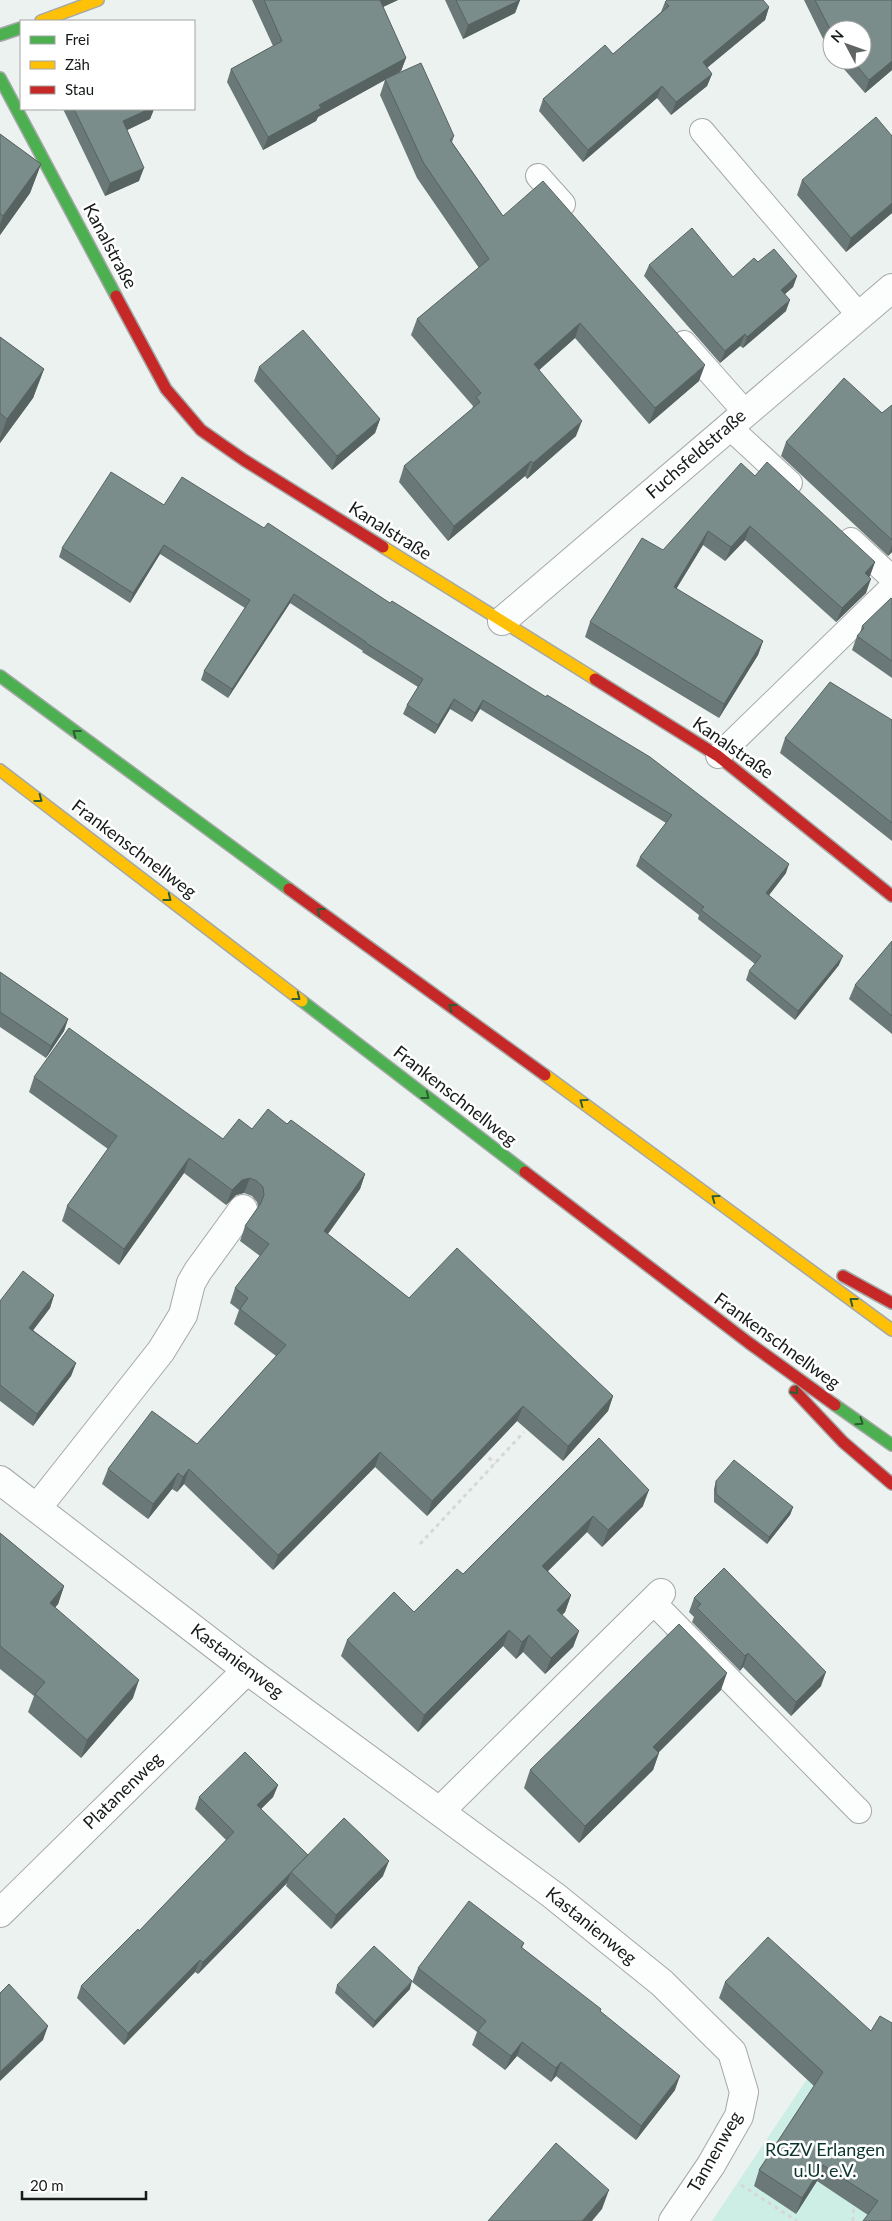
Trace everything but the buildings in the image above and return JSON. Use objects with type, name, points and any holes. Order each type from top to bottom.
[{"type":"main road","points":[[44,20],[98,0]]},
{"type":"main road","points":[[0,35],[20,28]]},
{"type":"main road","name":"Kanalstraße","points":[[0,78],[166,389],[201,430],[244,460],[718,756],[892,896]]},
{"type":"main road","points":[[0,676],[892,1330]]},
{"type":"main road","name":"Frankenschnellweg","points":[[0,770],[749,1344],[892,1445]]},
{"type":"main road","points":[[754,1227],[892,1303]]},
{"type":"main road","points":[[749,1344],[843,1442],[892,1484]]},
{"type":"street","name":"Fuchsfeldstraße","points":[[502,622],[736,419],[892,288]]},
{"type":"street","points":[[37,1508],[160,1351],[183,1315],[191,1283],[198,1271],[244,1209]]},
{"type":"street","name":"Kastanienweg","points":[[0,1480],[247,1670],[553,1895],[662,1983],[732,2052]]},
{"type":"street","points":[[440,1811],[656,1597]]},
{"type":"street","name":"Platanenweg","points":[[0,1913],[247,1670]]},
{"type":"street","name":"Tannenweg","points":[[673,2221],[711,2165],[739,2116],[744,2092],[732,2052]]},
{"type":"lane","points":[[702,131],[859,315]]},
{"type":"lane","points":[[538,176],[577,220]]},
{"type":"lane","points":[[667,324],[736,419],[806,499]]},
{"type":"lane","points":[[835,525],[892,578]]},
{"type":"lane","points":[[718,756],[892,587]]},
{"type":"lane","points":[[656,1597],[859,1811]]},
{"type":"path","points":[[420,1544],[524,1432]]},
{"type":"path","points":[[481,1450],[495,1464]]},
{"type":"path","points":[[711,2165],[797,2221]]},
{"type":"path","points":[[853,2221],[854,2193]]},
{"type":"green space","name":"RGZV Erlangen u.U. e.V.","points":[[807,2079],[892,2129],[892,2221],[712,2221]]},
{"type":"traffic: fast","points":[[0,35],[20,28]]},
{"type":"traffic: fast","points":[[0,78],[116,296]]},
{"type":"traffic: fast","points":[[0,676],[289,889]]},
{"type":"traffic: fast","points":[[302,1001],[525,1172]]},
{"type":"traffic: fast","points":[[835,1405],[892,1445]]},
{"type":"traffic: slow","points":[[44,20],[98,0]]},
{"type":"traffic: slow","points":[[383,547],[595,679]]},
{"type":"traffic: slow","points":[[0,770],[302,1001]]},
{"type":"traffic: slow","points":[[545,1075],[892,1330]]},
{"type":"traffic: jam","points":[[116,296],[166,389],[201,430],[244,460],[383,547]]},
{"type":"traffic: jam","points":[[595,679],[718,756],[892,896]]},
{"type":"traffic: jam","points":[[289,889],[545,1075]]},
{"type":"traffic: jam","points":[[525,1172],[749,1343],[835,1405]]},
{"type":"traffic: jam","points":[[843,1276],[892,1303]]},
{"type":"traffic: jam","points":[[795,1391],[843,1442],[892,1484]]}]
